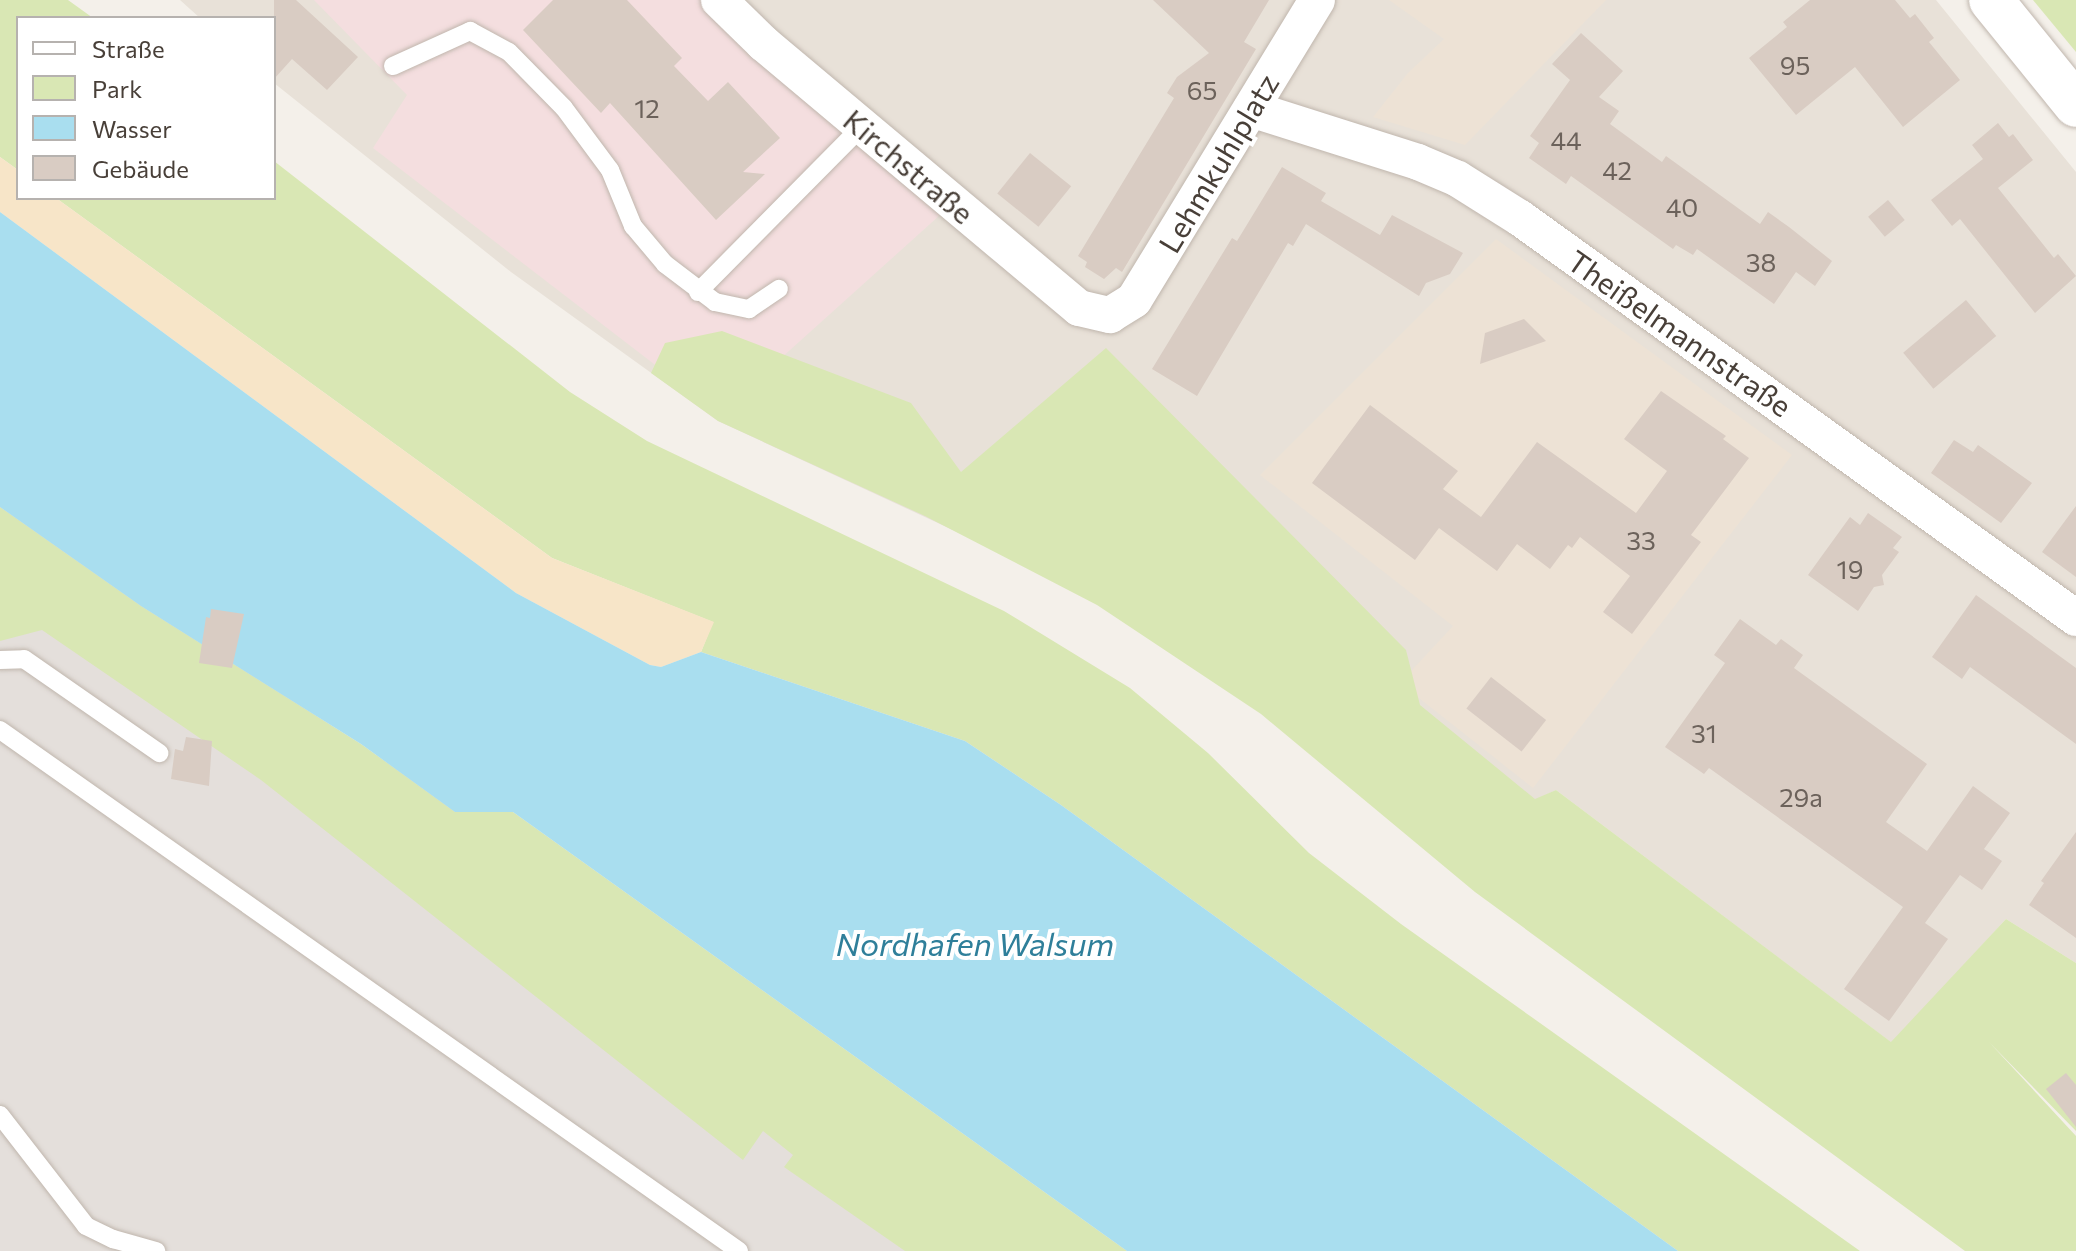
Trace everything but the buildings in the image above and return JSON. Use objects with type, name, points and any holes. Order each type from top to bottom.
[{"type":"street","name":"Kirchstraße","points":[[719,0],[862,126],[1079,308],[1110,315]]},
{"type":"street","name":"Lehmkuhlplatz","points":[[1110,315],[1134,300],[1317,0]]},
{"type":"street","points":[[1991,0],[2076,105]]},
{"type":"street","name":"Theißelmannstraße","points":[[1251,109],[1418,162],[1458,179],[1520,218],[2076,618]]},
{"type":"lane","points":[[393,66],[470,31],[509,52],[564,108],[610,170],[633,226],[646,245],[698,292],[715,302],[749,309],[779,289]]},
{"type":"lane","points":[[698,292],[862,126]]},
{"type":"lane","points":[[0,660],[24,659],[159,753]]},
{"type":"lane","points":[[0,730],[739,1251]]},
{"type":"lane","points":[[0,1115],[86,1226],[113,1239],[156,1251]]},
{"type":"shaded area","points":[[180,0],[1936,0],[2076,172],[2076,963],[2006,919],[1892,1043],[1556,790],[1535,800],[718,421],[511,272],[276,85],[276,16],[198,16]]},
{"type":"shaded area","points":[[314,0],[711,0],[950,206],[719,414],[373,148],[407,95]]},
{"type":"shaded area","points":[[1389,0],[1606,0],[1465,145],[1373,117],[1408,73],[1444,39]]},
{"type":"shaded area","points":[[1496,239],[1792,455],[1533,788],[1400,683],[1453,626],[1260,475]]},
{"type":"shaded area","points":[[0,507],[1127,1251],[0,1251]]},
{"type":"green space","points":[[0,0],[68,0],[90,16],[16,16],[16,169],[0,157]]},
{"type":"green space","points":[[2033,0],[2076,0],[2076,52]]},
{"type":"green space","points":[[276,163],[570,392],[647,441],[1004,611],[1130,688],[1208,753],[1309,853],[1401,924],[1860,1251],[1678,1251],[1061,805],[965,741],[701,652],[713,622],[552,558],[59,200],[276,200]]},
{"type":"green space","points":[[722,331],[911,403],[961,472],[1106,348],[1406,650],[1420,705],[1535,799],[1556,790],[1891,1042],[2006,919],[2076,963],[2076,1131],[1989,1042],[2076,1136],[2076,1251],[1965,1251],[1475,892],[1261,714],[1097,605],[925,516],[718,421],[651,373],[665,343]]},
{"type":"green space","points":[[0,507],[141,606],[361,744],[455,812],[513,812],[1127,1251],[905,1251],[784,1167],[793,1155],[763,1131],[743,1160],[261,780],[42,630],[0,641]]},
{"type":"sand","points":[[0,157],[16,169],[16,200],[59,200],[552,558],[714,622],[701,652],[661,667],[650,665],[516,593],[0,212]]},
{"type":"water","name":"Nordhafen Walsum","points":[[0,212],[516,593],[650,665],[661,667],[701,652],[965,741],[1061,805],[1678,1251],[1127,1251],[513,812],[455,812],[361,744],[141,606],[0,507]]}]
